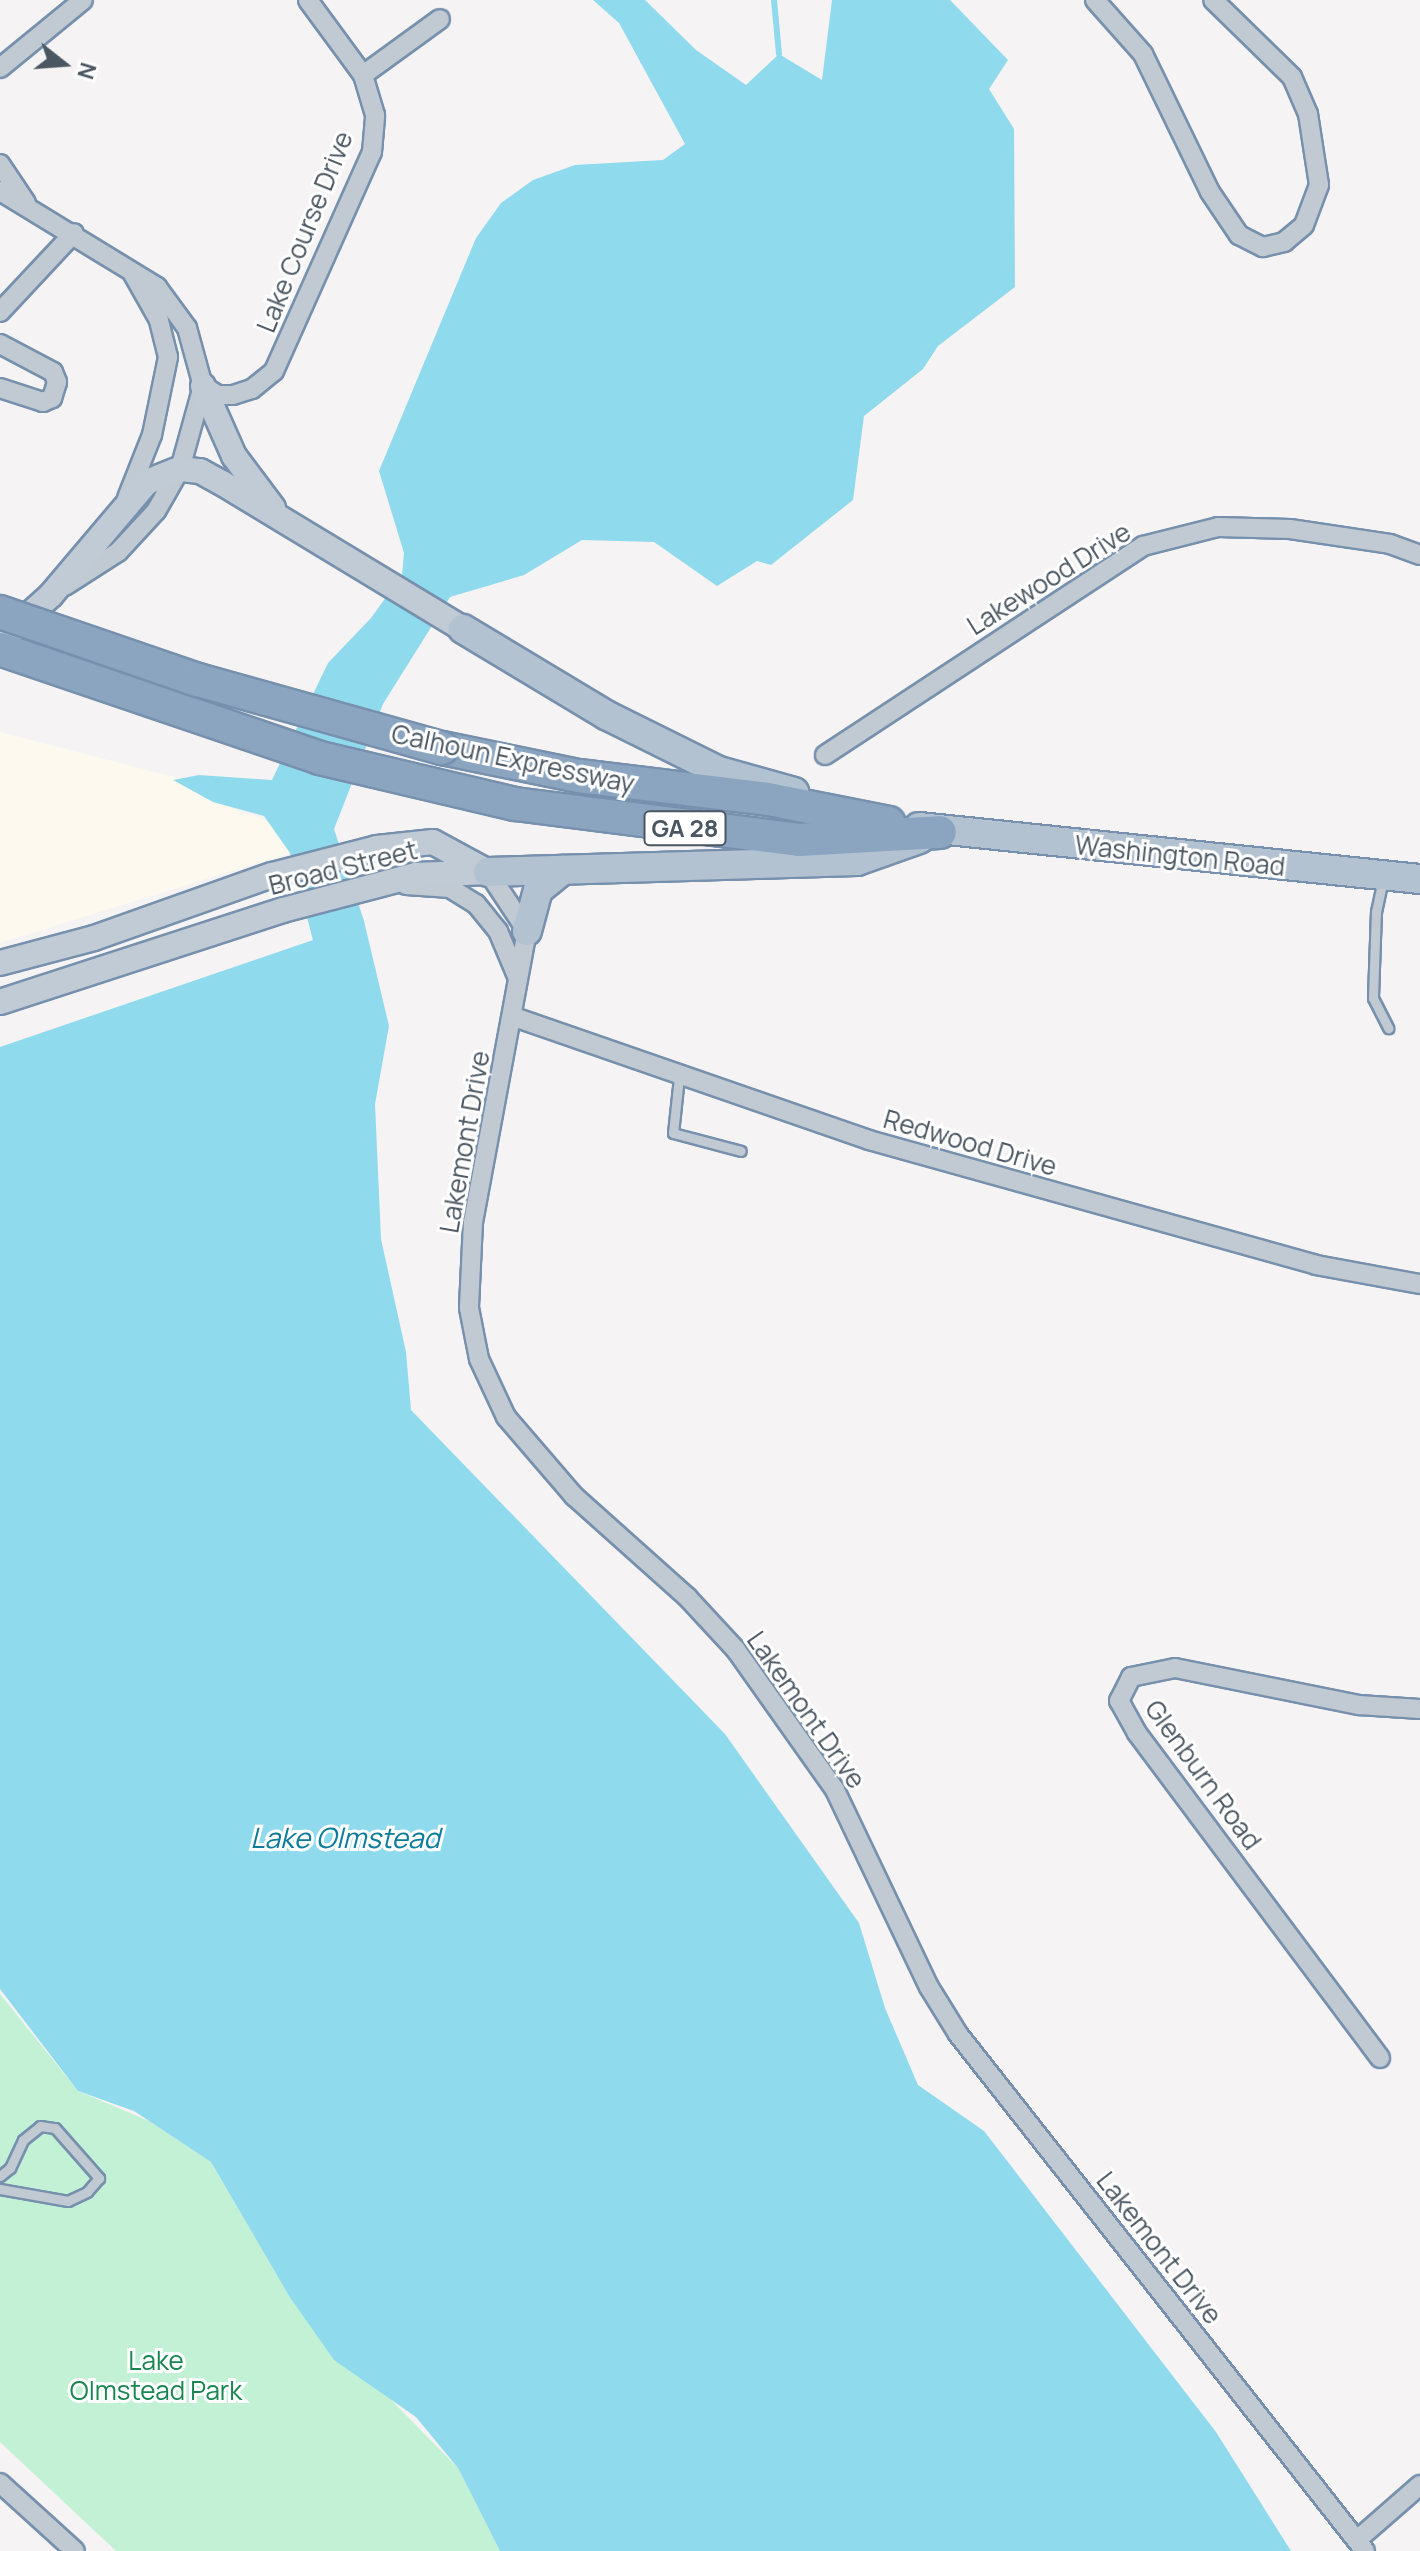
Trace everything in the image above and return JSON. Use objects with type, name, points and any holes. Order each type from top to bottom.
[{"type":"highway","name":"Calhoun Expressway","points":[[0,612],[198,680],[442,748],[579,776],[768,799],[940,832]]},
{"type":"highway","name":"Calhoun Expressway","points":[[0,649],[320,758],[434,786],[647,824],[783,838],[940,832]]},
{"type":"main road","points":[[203,386],[234,456],[280,516]]},
{"type":"main road","points":[[0,641],[51,595],[147,482],[180,469],[200,471],[280,516],[364,571],[463,629]]},
{"type":"main road","name":"Washington Road","points":[[463,629],[606,715],[719,771],[940,832],[1420,879]]},
{"type":"main road","points":[[488,872],[857,861],[940,832]]},
{"type":"main road","name":"Broad Street","points":[[0,963],[94,938],[272,875],[377,848],[433,842],[488,872]]},
{"type":"main road","points":[[527,931],[538,890],[563,870]]},
{"type":"main road","name":"Broad Street","points":[[0,1002],[283,910],[384,883],[416,875],[488,872]]},
{"type":"street","points":[[0,68],[83,0]]},
{"type":"street","name":"Lake Course Drive","points":[[203,386],[218,395],[243,392],[267,379],[279,363],[372,152],[375,115],[363,75],[308,0]]},
{"type":"street","points":[[1095,0],[1143,54],[1210,192],[1239,235],[1263,247],[1284,242],[1304,225],[1319,185],[1318,152],[1292,77],[1213,0]]},
{"type":"street","points":[[363,75],[440,19]]},
{"type":"street","points":[[0,164],[27,205]]},
{"type":"street","points":[[0,191],[129,268],[174,306],[187,328],[203,386],[180,469],[133,539],[51,595]]},
{"type":"street","points":[[0,312],[74,233]]},
{"type":"street","points":[[124,506],[152,435],[168,357],[159,320],[129,268]]},
{"type":"street","points":[[0,344],[53,372],[57,382],[52,398],[43,402],[0,388]]},
{"type":"street","name":"Lakewood Drive","points":[[825,755],[1143,546],[1218,527],[1390,544],[1420,555]]},
{"type":"street","points":[[488,872],[527,931]]},
{"type":"street","name":"Lakemont Drive","points":[[384,883],[450,888],[476,904],[498,931],[517,976]]},
{"type":"street","name":"Lakemont Drive","points":[[527,931],[517,976],[514,1017],[473,1222],[469,1308],[479,1359],[506,1417],[574,1496],[687,1597],[736,1650],[835,1790],[929,1987],[958,2034],[1361,2545]]},
{"type":"street","name":"Redwood Drive","points":[[514,1017],[679,1077],[1070,1199],[1316,1265],[1420,1284]]},
{"type":"street","name":"Glenburn Road","points":[[1380,2058],[1137,1733],[1119,1701],[1131,1677],[1175,1668],[1359,1705],[1420,1709]]},
{"type":"street","points":[[0,2483],[75,2551]]},
{"type":"street","points":[[1361,2545],[1420,2485]]},
{"type":"lane","points":[[1384,876],[1376,911],[1373,998],[1388,1028]]},
{"type":"lane","points":[[679,1077],[673,1133],[741,1151]]},
{"type":"lane","points":[[0,2176],[10,2168],[23,2140],[40,2126],[55,2128],[99,2178],[87,2192],[68,2201],[0,2189]]},
{"type":"shaded area","points":[[0,732],[182,779],[213,802],[268,821],[290,853],[0,943]]},
{"type":"green space","name":"Lake Olmstead Park","points":[[0,1994],[78,2091],[149,2121],[211,2162],[289,2296],[458,2468],[500,2551],[116,2551],[0,2442]]},
{"type":"water","name":"Lake Olmstead","points":[[593,0],[645,0],[696,50],[746,85],[779,54],[822,80],[832,0],[950,0],[1008,60],[989,89],[1014,129],[1015,287],[938,346],[923,369],[864,416],[853,500],[771,565],[757,561],[717,586],[654,542],[582,540],[524,575],[450,597],[383,704],[334,829],[364,921],[389,1026],[375,1104],[381,1239],[406,1352],[411,1410],[725,1734],[859,1923],[885,2008],[918,2085],[984,2131],[1216,2432],[1291,2551],[500,2551],[458,2468],[416,2417],[334,2360],[289,2296],[211,2162],[134,2111],[78,2091],[0,1989],[0,1047],[313,940],[290,853],[264,816],[213,802],[173,780],[199,775],[272,780],[328,663],[371,618],[402,575],[404,553],[379,471],[476,238],[501,203],[533,180],[575,165],[663,160],[685,144],[619,23]]},
{"type":"waterway","points":[[774,0],[779,54]]}]
